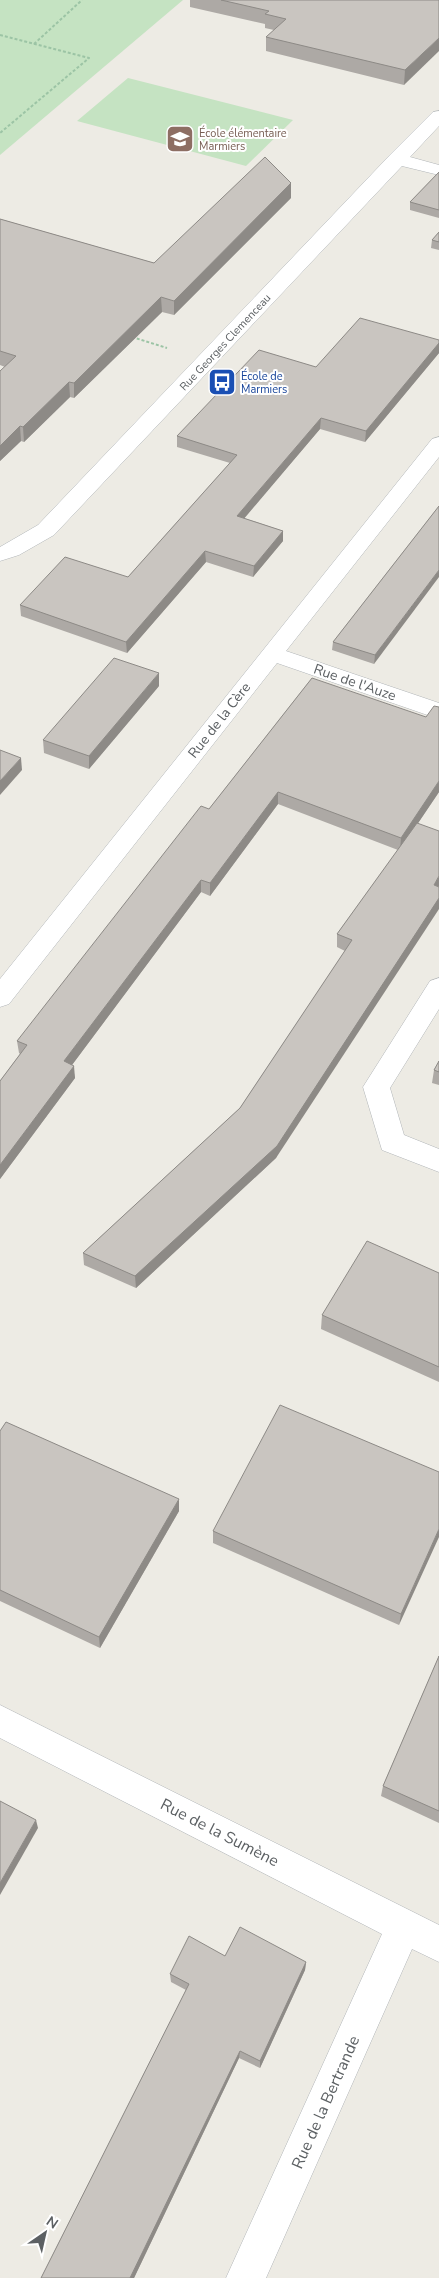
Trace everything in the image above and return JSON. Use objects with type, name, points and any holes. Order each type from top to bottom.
[{"type":"street","name":"Rue Georges Clemenceau","points":[[0,554],[11,550],[46,530],[208,361],[396,159],[439,116]]},
{"type":"street","points":[[396,159],[439,170]]},
{"type":"street","name":"Rue de la Cère","points":[[0,997],[439,443]]},
{"type":"street","name":"Rue de l'Auze","points":[[272,654],[439,711]]},
{"type":"street","points":[[439,988],[376,1087],[392,1142],[439,1161]]},
{"type":"street","name":"Rue de la Sumène","points":[[0,1721],[439,1944]]},
{"type":"street","name":"Rue de la Bertrande","points":[[246,2278],[404,1926]]},
{"type":"path","points":[[34,44],[82,0]]},
{"type":"path","points":[[0,36],[89,58],[0,133]]},
{"type":"path","points":[[132,338],[208,361]]},
{"type":"green space","points":[[0,0],[183,0],[0,155]]},
{"type":"green space","points":[[128,78],[293,120],[246,166],[77,121]]},
{"type":"building","points":[[221,0],[439,0],[439,38],[405,70],[266,37],[286,19],[265,14],[269,11]]},
{"type":"building","points":[[265,157],[291,183],[174,301],[161,297],[74,383],[69,382],[23,427],[20,426],[0,446],[0,371],[16,356],[0,351],[0,219],[154,263]]},
{"type":"building","points":[[439,172],[439,210],[410,202]]},
{"type":"building","points":[[439,232],[439,242],[432,240]]},
{"type":"building","points":[[360,318],[439,340],[439,343],[366,431],[321,418],[237,516],[283,531],[254,566],[205,551],[126,642],[20,605],[65,557],[128,577],[237,455],[177,436],[259,350],[316,367]]},
{"type":"building","points":[[439,506],[439,570],[375,655],[333,642]]},
{"type":"building","points":[[114,658],[159,673],[89,756],[43,740]]},
{"type":"building","points":[[312,678],[426,717],[434,706],[439,707],[439,781],[401,838],[278,792],[210,883],[201,880],[64,1061],[74,1066],[0,1165],[0,1081],[27,1045],[17,1041],[201,806],[209,809]]},
{"type":"building","points":[[0,750],[21,758],[0,781]]},
{"type":"building","points":[[417,823],[439,831],[439,876],[434,885],[439,887],[439,898],[277,1146],[135,1276],[83,1253],[240,1108],[352,940],[337,934]]},
{"type":"building","points":[[439,1061],[439,1072],[434,1070]]},
{"type":"building","points":[[367,1241],[439,1273],[439,1367],[322,1315]]},
{"type":"building","points":[[280,1405],[439,1472],[439,1529],[401,1614],[213,1531]]},
{"type":"building","points":[[6,1422],[179,1499],[99,1637],[0,1590],[0,1431]]},
{"type":"building","points":[[439,1656],[439,1811],[383,1786]]},
{"type":"building","points":[[0,1801],[36,1820],[0,1883]]},
{"type":"building","points":[[240,1927],[306,1962],[260,2061],[240,2051],[130,2278],[41,2278],[189,1984],[170,1974],[189,1936],[225,1956]]},
{"type":"place","name":"École élémentaire Marmiers","points":[[180,139]]},
{"type":"place","name":"École de Marmiers","points":[[222,382]]}]
